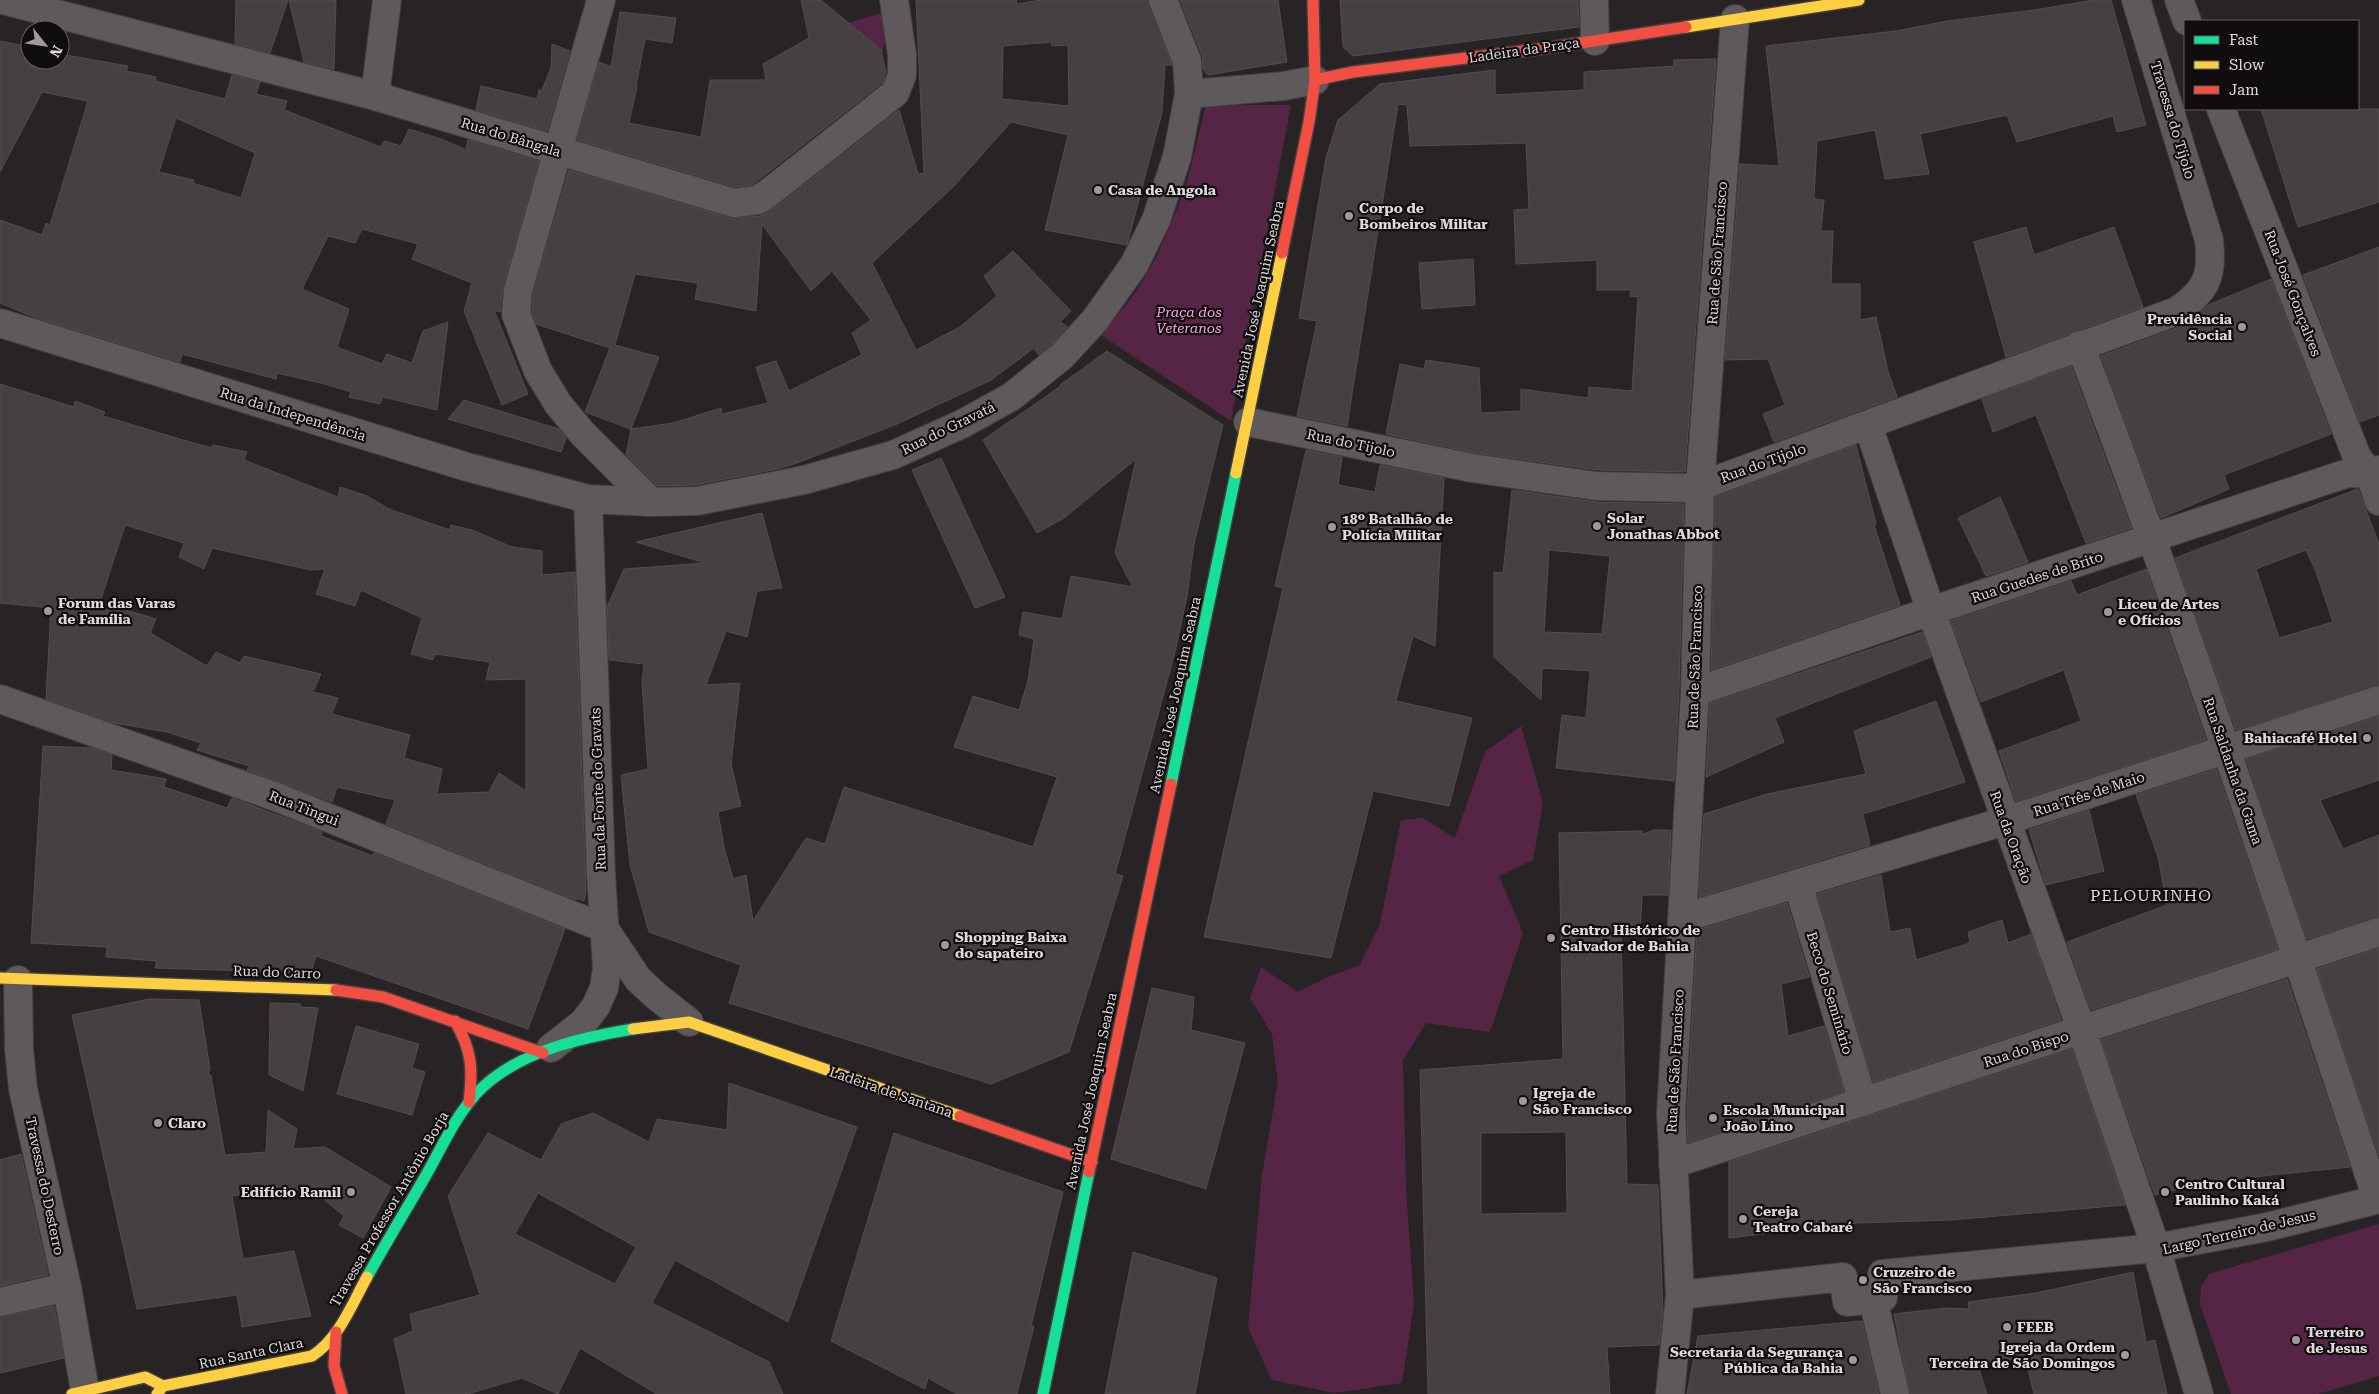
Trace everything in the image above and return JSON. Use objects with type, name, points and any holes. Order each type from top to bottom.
[{"type":"street","name":"Rua do Bângala","points":[[3,0],[375,96],[734,203],[758,200],[823,152],[895,93],[902,74],[902,55],[894,0]]},
{"type":"street","points":[[375,96],[387,0]]},
{"type":"street","points":[[601,0],[518,290],[516,314],[538,371],[558,404],[583,434],[651,502]]},
{"type":"street","name":"Rua do Gravatá","points":[[588,499],[651,502],[697,501],[804,480],[893,455],[962,424],[1011,397],[1062,356],[1095,320],[1134,265],[1156,220],[1177,156],[1188,94],[1187,61],[1163,0]]},
{"type":"street","name":"Avenida José Joaquim Seabra","points":[[1043,1394],[1248,422],[1309,122],[1315,80],[1313,0]]},
{"type":"street","points":[[1594,0],[1595,41]]},
{"type":"street","name":"Ladeira da Praça","points":[[1188,94],[1284,86],[1353,72],[1595,41],[1859,0]]},
{"type":"street","name":"Travessa do Tijolo","points":[[2136,0],[2209,240]]},
{"type":"street","points":[[2179,0],[2187,20]]},
{"type":"street","name":"Rua de São Francisco","points":[[1670,1394],[1680,1295],[1671,1113],[1696,692],[1700,486],[1735,19]]},
{"type":"street","name":"Rua José Gonçalves","points":[[2221,110],[2357,457],[2374,472],[2379,501]]},
{"type":"street","name":"Rua do Tijolo","points":[[1248,422],[1472,468],[1577,483],[1605,486],[1700,486],[2177,310],[2195,298],[2208,281],[2211,257],[2209,240]]},
{"type":"street","name":"Rua da Independência","points":[[0,323],[467,467],[588,499]]},
{"type":"street","name":"Rua Saldanha da Gama","points":[[2080,345],[2154,539],[2378,1199]]},
{"type":"street","name":"Rua da Oração","points":[[1868,425],[1931,611],[2082,1031],[2156,1248]]},
{"type":"street","name":"Rua Guedes de Brito","points":[[1696,692],[1931,611],[2154,539],[2348,473],[2374,472]]},
{"type":"street","name":"Rua da Fonte do Gravats","points":[[543,1052],[584,1023],[596,1006],[604,988],[607,968],[588,499]]},
{"type":"street","name":"Rua Tingui","points":[[0,699],[276,797],[604,928]]},
{"type":"street","name":"Rua Três de Maio","points":[[1684,918],[2005,821],[2379,700]]},
{"type":"street","name":"Beco do Seminário","points":[[1798,884],[1863,1102]]},
{"type":"street","name":"Ladeira de Santana","points":[[604,928],[638,979],[654,995],[689,1022],[1092,1162]]},
{"type":"street","name":"Rua do Bispo","points":[[1673,1164],[2379,932]]},
{"type":"street","name":"Rua do Carro","points":[[9,979],[325,989],[383,997],[543,1052]]},
{"type":"street","name":"Travessa do Desterro","points":[[9,979],[24,1089],[67,1287],[78,1393]]},
{"type":"street","name":"Travessa Professor Antônio Borja","points":[[455,1022],[466,1039],[472,1054],[473,1074],[469,1102]]},
{"type":"street","name":"Ladeira de Santana","points":[[543,1052],[595,1036],[646,1026],[689,1022]]},
{"type":"street","name":"Travessa Professor Antônio Borja","points":[[336,1332],[469,1102],[502,1071],[543,1052]]},
{"type":"street","name":"Largo Terreiro de Jesus","points":[[2199,1394],[2156,1248],[2267,1227],[2378,1199]]},
{"type":"street","points":[[1680,1295],[1843,1277],[1848,1302],[1872,1300],[1883,1298],[1882,1274],[2156,1248]]},
{"type":"street","points":[[0,1302],[67,1287]]},
{"type":"street","points":[[1872,1300],[1895,1394]]},
{"type":"street","points":[[336,1332],[334,1366],[340,1389]]},
{"type":"street","name":"Rua Santa Clara","points":[[78,1393],[145,1377],[160,1390],[312,1356],[323,1349],[336,1332]]},
{"type":"street","points":[[296,1359],[314,1367]]},
{"type":"street","points":[[326,1374],[340,1389]]},
{"type":"green space","points":[[891,10],[883,52],[848,23]]},
{"type":"green space","name":"Praça dos Veteranos","points":[[1206,105],[1291,105],[1231,421],[1101,335],[1136,292],[1157,256],[1185,190]]},
{"type":"green space","points":[[1521,726],[1543,803],[1533,860],[1499,876],[1523,933],[1490,1032],[1426,1023],[1403,1060],[1406,1188],[1414,1304],[1402,1383],[1334,1393],[1272,1380],[1248,1328],[1262,1175],[1278,1082],[1272,1034],[1250,998],[1261,967],[1298,992],[1328,977],[1360,965],[1380,924],[1401,820],[1423,818],[1455,838],[1485,752]]},
{"type":"green space","name":"Terreiro de Jesus","points":[[2379,1224],[2379,1376],[2318,1394],[2231,1394],[2200,1304],[2201,1286],[2209,1274]]},
{"type":"building","points":[[236,0],[288,0],[270,53],[235,44]]},
{"type":"building","points":[[289,0],[336,0],[334,69],[304,62]]},
{"type":"building","points":[[801,0],[821,0],[881,50],[886,72],[882,83],[752,185],[735,187],[577,140],[599,62],[611,67],[620,12],[676,18],[672,43],[645,39],[629,123],[701,137],[710,80],[766,80],[763,64],[809,38]]},
{"type":"building","points":[[916,0],[1016,0],[1017,4],[1040,0],[1148,0],[1172,65],[1165,65],[1162,112],[1127,245],[1045,230],[1068,135],[1011,122],[954,186],[872,263],[916,350],[960,327],[997,296],[984,276],[1013,251],[1071,311],[1060,322],[1068,327],[1039,355],[1034,348],[991,380],[897,424],[797,463],[777,469],[695,485],[657,486],[626,455],[631,429],[585,412],[610,348],[536,324],[532,312],[533,293],[569,170],[730,218],[760,216],[781,203],[899,110],[918,174],[924,173]],"holes":[[[1051,42],[1052,46],[1068,45],[1069,106],[1002,99],[1003,46]],[[762,224],[811,291],[832,271],[871,320],[852,333],[862,355],[789,391],[776,361],[756,367],[768,403],[722,414],[721,408],[673,423],[631,429],[659,357],[615,345],[635,274],[698,283],[695,299],[756,311]]]},
{"type":"building","points":[[1180,0],[1278,0],[1287,62],[1208,75],[1203,69],[1202,55]]},
{"type":"building","points":[[1340,0],[1578,0],[1579,27],[1353,56],[1343,47]]},
{"type":"building","points":[[2094,0],[2111,0],[2146,125],[2117,132],[2113,116],[2017,142],[2007,115],[1920,134],[1929,174],[1885,179],[1875,130],[1817,141],[1814,199],[1824,200],[1821,231],[1833,231],[1831,284],[1860,284],[1860,320],[1876,317],[1888,371],[1897,397],[1774,442],[1763,414],[1785,405],[1768,359],[1725,360],[1740,164],[1779,166],[1766,46],[1896,31],[1947,21]]},
{"type":"building","points":[[0,41],[20,45],[20,70],[70,70],[70,56],[128,66],[126,71],[156,77],[155,81],[225,99],[232,75],[260,82],[256,94],[287,101],[284,110],[381,147],[384,141],[401,146],[409,129],[444,140],[466,150],[468,140],[539,161],[503,286],[500,312],[494,310],[528,394],[502,405],[464,311],[472,283],[412,259],[418,244],[362,229],[355,243],[328,236],[302,289],[349,309],[337,347],[382,364],[387,354],[412,363],[423,331],[448,322],[437,410],[383,397],[380,404],[349,397],[351,392],[325,384],[277,373],[276,379],[182,354],[180,362],[36,318],[0,303],[0,220],[42,235],[46,223],[50,225],[88,101],[42,92],[0,172]],"holes":[[[176,118],[255,153],[241,198],[193,183],[194,180],[159,172]]]},
{"type":"building","points":[[552,44],[570,51],[547,131],[476,110],[481,86],[537,99],[539,90],[542,90],[551,68]]},
{"type":"building","points":[[1716,59],[1685,472],[1597,470],[1475,453],[1386,434],[1400,364],[1424,369],[1426,360],[1479,368],[1481,413],[1521,411],[1521,389],[1588,398],[1589,387],[1632,391],[1638,297],[1630,296],[1631,290],[1597,290],[1597,260],[1516,264],[1514,210],[1529,209],[1526,143],[1410,146],[1407,105],[1398,104],[1347,426],[1297,416],[1317,321],[1299,318],[1326,158],[1338,120],[1380,84],[1495,70],[1495,95],[1584,90],[1584,72],[1674,66],[1674,60]]},
{"type":"building","points":[[2379,109],[2379,202],[2298,227],[2261,110]]},
{"type":"building","points":[[2026,227],[2034,255],[2114,227],[2143,307],[2006,357],[1974,242]]},
{"type":"building","points":[[2379,247],[2379,415],[2360,422],[2303,275]]},
{"type":"building","points":[[1473,259],[1475,305],[1422,309],[1419,263]]},
{"type":"building","points":[[2271,279],[2331,434],[2224,475],[2229,489],[2161,518],[2101,356],[2182,326],[2208,305]]},
{"type":"building","points":[[1107,351],[1223,425],[1194,544],[1187,596],[1175,652],[1115,874],[1123,876],[1069,1052],[991,1084],[729,1003],[741,965],[649,932],[630,865],[621,775],[648,769],[642,683],[644,664],[609,660],[607,607],[624,569],[705,563],[636,542],[762,513],[782,588],[757,591],[747,637],[726,631],[706,685],[740,683],[731,764],[741,806],[718,812],[724,847],[733,879],[746,875],[753,921],[806,838],[825,844],[844,787],[1033,847],[1057,777],[954,747],[973,696],[1019,710],[1028,681],[1034,639],[1019,635],[1023,612],[1062,619],[1071,576],[1133,587],[1115,553],[1136,459],[1064,518],[1037,533],[983,440],[1061,386]]},
{"type":"building","points":[[2071,366],[2131,528],[2086,543],[2036,415],[1993,432],[1982,399]]},
{"type":"building","points":[[0,384],[74,407],[75,401],[105,412],[103,416],[212,448],[213,445],[247,452],[244,460],[338,497],[340,487],[367,496],[389,509],[450,530],[451,525],[472,530],[512,547],[542,551],[542,575],[575,572],[586,890],[584,901],[576,898],[576,900],[386,824],[395,800],[337,787],[332,802],[247,770],[249,766],[197,750],[201,743],[167,732],[114,723],[46,699],[51,608],[0,603]],"holes":[[[125,525],[184,543],[179,557],[204,569],[212,548],[311,570],[325,569],[316,594],[355,606],[361,590],[422,618],[411,654],[433,660],[435,654],[490,662],[486,680],[526,679],[526,791],[499,773],[489,792],[437,794],[442,769],[404,758],[410,735],[332,714],[338,698],[313,692],[321,674],[244,656],[240,663],[216,652],[207,666],[150,633],[156,619],[100,602]]]},
{"type":"building","points":[[464,400],[559,429],[566,438],[561,452],[448,419]]},
{"type":"building","points":[[1856,445],[1876,524],[1874,525],[1900,605],[1711,670],[1715,497]]},
{"type":"building","points":[[1306,450],[1342,457],[1338,485],[1375,492],[1380,465],[1444,478],[1435,646],[1413,636],[1396,701],[1472,718],[1449,806],[1373,791],[1331,958],[1204,937],[1283,588],[1275,586]]},
{"type":"building","points":[[941,458],[1005,597],[975,608],[912,470]]},
{"type":"building","points":[[2358,489],[2379,544],[2379,685],[2236,730],[2175,558]],"holes":[[[2306,550],[2316,572],[2333,622],[2279,638],[2256,569]]]},
{"type":"building","points":[[1512,490],[1596,502],[1684,504],[1679,691],[1674,781],[1556,768],[1562,715],[1586,718],[1590,671],[1542,668],[1541,700],[1494,657],[1494,572],[1503,573]],"holes":[[[1549,550],[1610,556],[1602,634],[1544,632]]]},
{"type":"building","points":[[2000,497],[2028,562],[1986,576],[1958,518]]},
{"type":"building","points":[[2146,569],[2206,740],[2016,801],[1999,751],[2081,721],[2064,670],[1981,702],[1951,621],[2071,581],[2077,595]]},
{"type":"building","points":[[1922,632],[1931,657],[1775,718],[1784,742],[1706,777],[1710,703]]},
{"type":"building","points":[[1936,701],[1965,782],[1863,814],[1870,845],[1699,897],[1704,814],[1767,794],[1866,774],[1854,731]]},
{"type":"building","points":[[2379,716],[2379,780],[2320,800],[2343,849],[2379,835],[2379,917],[2307,939],[2246,759]]},
{"type":"building","points":[[43,746],[92,748],[112,755],[111,770],[166,779],[164,787],[227,808],[232,798],[322,832],[321,836],[373,856],[374,853],[565,929],[528,1029],[316,956],[311,973],[155,968],[157,961],[106,957],[107,947],[31,943]]},
{"type":"building","points":[[2216,769],[2278,949],[2091,1010],[2067,942],[2167,905],[2158,857],[2136,795]]},
{"type":"building","points":[[2089,810],[2104,871],[2046,885],[2029,830]]},
{"type":"building","name":"Igreja de São Francisco","points":[[1654,830],[1671,830],[1668,895],[1642,895],[1640,931],[1621,931],[1627,1184],[1658,1185],[1663,1312],[1659,1345],[1607,1347],[1610,1394],[1428,1394],[1420,1070],[1563,1059],[1559,833],[1642,831],[1644,834]],"holes":[[[1566,1132],[1567,1213],[1481,1214],[1481,1133]]]},
{"type":"building","points":[[1881,875],[1890,932],[1910,928],[1916,960],[1970,943],[1968,932],[2002,920],[2008,943],[2031,934],[2061,1020],[1873,1082],[1817,894]]},
{"type":"building","points":[[1787,903],[1809,977],[1781,984],[1788,1036],[1824,1026],[1844,1092],[1688,1143],[1687,1113],[1697,930]]},
{"type":"building","points":[[2379,948],[2379,1155],[2317,969]]},
{"type":"building","points":[[2287,979],[2350,1167],[2213,1181],[2155,1195],[2101,1040]]},
{"type":"building","points":[[1152,988],[1194,997],[1191,1030],[1245,1043],[1206,1189],[1111,1159]]},
{"type":"building","name":"Claro","points":[[149,999],[199,1000],[210,1069],[208,1073],[211,1076],[225,1155],[266,1152],[268,1110],[297,1129],[293,1149],[325,1147],[391,1187],[363,1238],[339,1225],[344,1216],[310,1188],[281,1191],[277,1189],[278,1191],[232,1196],[243,1259],[294,1251],[311,1316],[242,1327],[237,1295],[137,1309],[72,1015]]},
{"type":"building","points":[[270,1003],[301,1004],[299,1007],[318,1008],[303,1091],[269,1075]]},
{"type":"building","points":[[356,1026],[419,1044],[412,1068],[425,1072],[412,1115],[337,1094]]},
{"type":"building","points":[[2072,1049],[2125,1205],[1951,1220],[1857,1223],[1729,1238],[1729,1162]]},
{"type":"building","points":[[729,1083],[857,1127],[788,1322],[675,1260],[652,1303],[769,1362],[783,1394],[657,1394],[580,1348],[558,1394],[522,1378],[468,1394],[406,1394],[394,1339],[413,1331],[410,1314],[480,1295],[448,1196],[488,1133],[541,1160],[561,1124],[593,1113],[649,1142],[657,1119],[727,1130]],"holes":[[[538,1193],[636,1247],[615,1284],[515,1234]]]},
{"type":"building","points":[[894,1133],[1063,1192],[1017,1394],[957,1394],[928,1378],[925,1389],[831,1341]]},
{"type":"building","points":[[21,1154],[48,1275],[0,1286],[0,1160]]},
{"type":"building","points":[[1133,1252],[1217,1278],[1195,1394],[1105,1394]]},
{"type":"building","points":[[2133,1272],[2146,1342],[2155,1340],[2167,1394],[2034,1394],[2025,1357],[1978,1366],[1987,1394],[1910,1394],[1894,1314],[1946,1308],[1969,1309],[1968,1302],[2036,1293]]},
{"type":"building","points":[[54,1306],[64,1358],[0,1373],[0,1317]]},
{"type":"building","points":[[1862,1321],[1879,1394],[1687,1394],[1698,1336]]},
{"type":"traffic: fast","points":[[1171,784],[1236,473]]},
{"type":"traffic: fast","points":[[367,1277],[454,1125],[480,1090],[506,1069],[540,1052],[577,1040],[633,1029]]},
{"type":"traffic: fast","points":[[1043,1394],[1089,1172]]},
{"type":"traffic: slow","points":[[1686,27],[1859,0]]},
{"type":"traffic: slow","points":[[1236,473],[1282,253]]},
{"type":"traffic: slow","points":[[0,978],[336,990]]},
{"type":"traffic: slow","points":[[633,1029],[689,1022],[960,1116]]},
{"type":"traffic: slow","points":[[157,1394],[163,1386],[312,1356],[322,1349],[337,1331],[367,1277]]},
{"type":"traffic: slow","points":[[72,1394],[145,1377],[163,1386]]},
{"type":"traffic: jam","points":[[1282,253],[1309,122],[1315,80],[1313,0]]},
{"type":"traffic: jam","points":[[1315,80],[1353,72],[1547,48],[1686,27]]},
{"type":"traffic: jam","points":[[1089,1172],[1171,784]]},
{"type":"traffic: jam","points":[[336,990],[383,997],[543,1053]]},
{"type":"traffic: jam","points":[[455,1021],[465,1042],[470,1060],[469,1102]]},
{"type":"traffic: jam","points":[[960,1116],[1092,1162]]},
{"type":"traffic: jam","points":[[336,1332],[334,1366],[342,1394]]},
{"type":"place","name":"Casa de Angola","points":[[1098,190]]},
{"type":"place","name":"Corpo de Bombeiros Militar","points":[[1349,216]]},
{"type":"place","name":"Previdência Social","points":[[2242,327]]},
{"type":"place","name":"Solar Jonathas Abbot","points":[[1597,526]]},
{"type":"place","name":"18º Batalhão de Polícia Militar","points":[[1332,527]]},
{"type":"place","name":"Forum das Varas de Família","points":[[48,611]]},
{"type":"place","name":"Liceu de Artes e Ofícios","points":[[2108,612]]},
{"type":"place","name":"Bahiacafé Hotel","points":[[2367,738]]},
{"type":"place","name":"Centro Histórico de Salvador de Bahia","points":[[1551,938]]},
{"type":"place","name":"Shopping Baixa do sapateiro","points":[[945,945]]},
{"type":"place","name":"Igreja de São Francisco","points":[[1523,1101]]},
{"type":"place","name":"Escola Municipal João Lino","points":[[1713,1118]]},
{"type":"place","name":"Claro","points":[[158,1123]]},
{"type":"place","name":"Edifício Ramil","points":[[351,1192]]},
{"type":"place","name":"Centro Cultural Paulinho Kaká","points":[[2165,1192]]},
{"type":"place","name":"Cereja Teatro Cabaré","points":[[1743,1219]]},
{"type":"place","name":"Cruzeiro de São Francisco","points":[[1863,1280]]},
{"type":"place","name":"FEEB","points":[[2007,1327]]},
{"type":"place","name":"Terreiro de Jesus","points":[[2296,1340]]},
{"type":"place","name":"Igreja da Ordem Terceira de São Domingos","points":[[2125,1355]]},
{"type":"place","name":"Secretaria da Segurança Pública da Bahia","points":[[1853,1360]]},
{"type":"district","name":"PELOURINHO","points":[[2151,895]]}]
